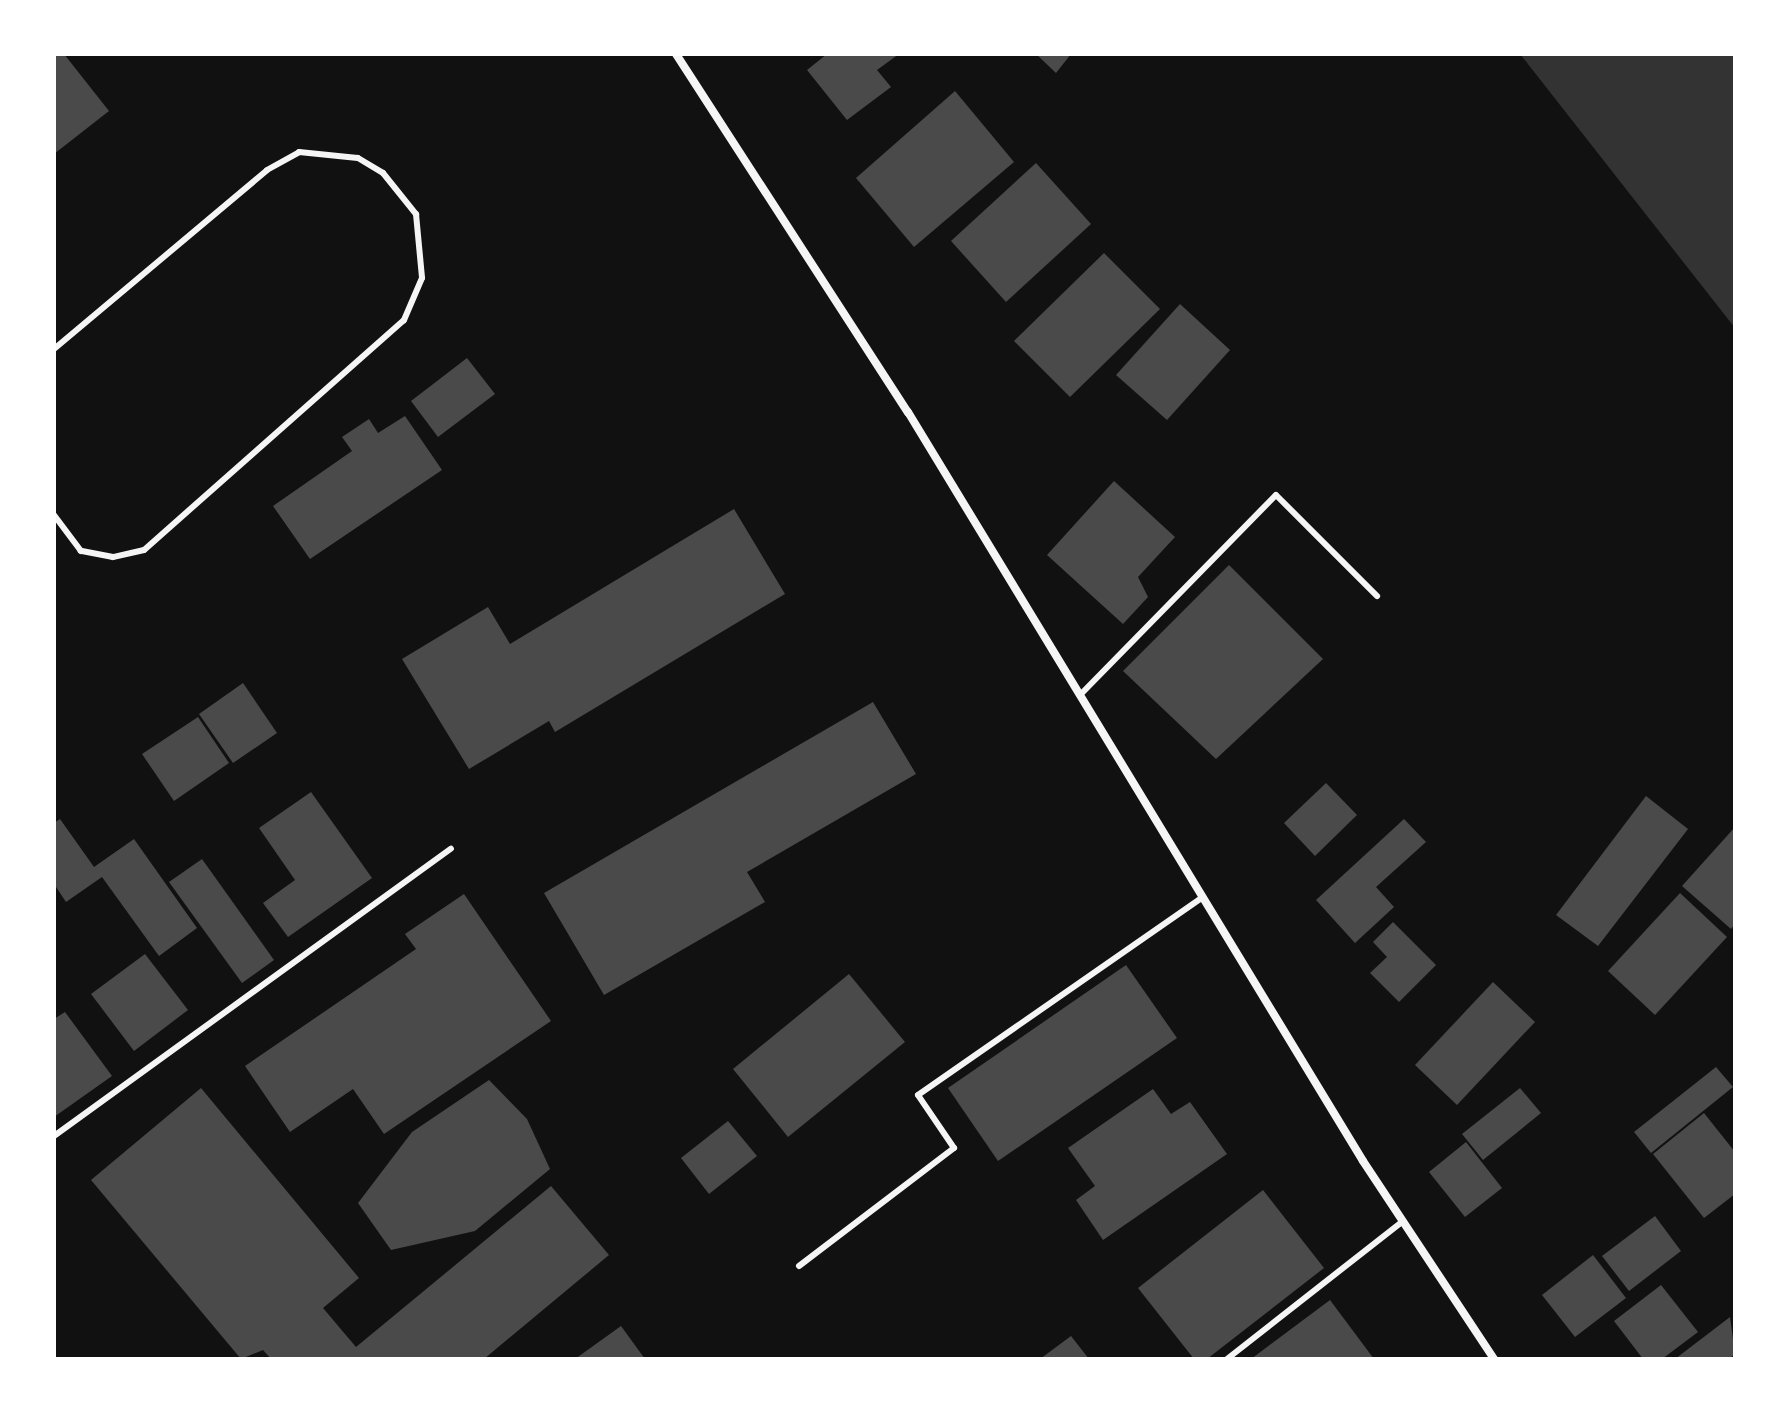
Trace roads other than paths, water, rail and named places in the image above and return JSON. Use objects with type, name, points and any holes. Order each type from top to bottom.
[{"type":"street","points":[[676,54],[1082,693],[1402,1222],[1494,1359]]},
{"type":"lane","points":[[54,349],[267,170],[299,152],[358,158],[383,173],[416,214],[422,278],[404,320],[144,550],[113,557],[81,551],[54,515]]},
{"type":"lane","points":[[1082,693],[1276,495],[1377,596]]},
{"type":"lane","points":[[54,1136],[451,849]]},
{"type":"lane","points":[[799,1266],[954,1148],[918,1095],[1203,897]]},
{"type":"lane","points":[[1227,1359],[1402,1222]]}]
